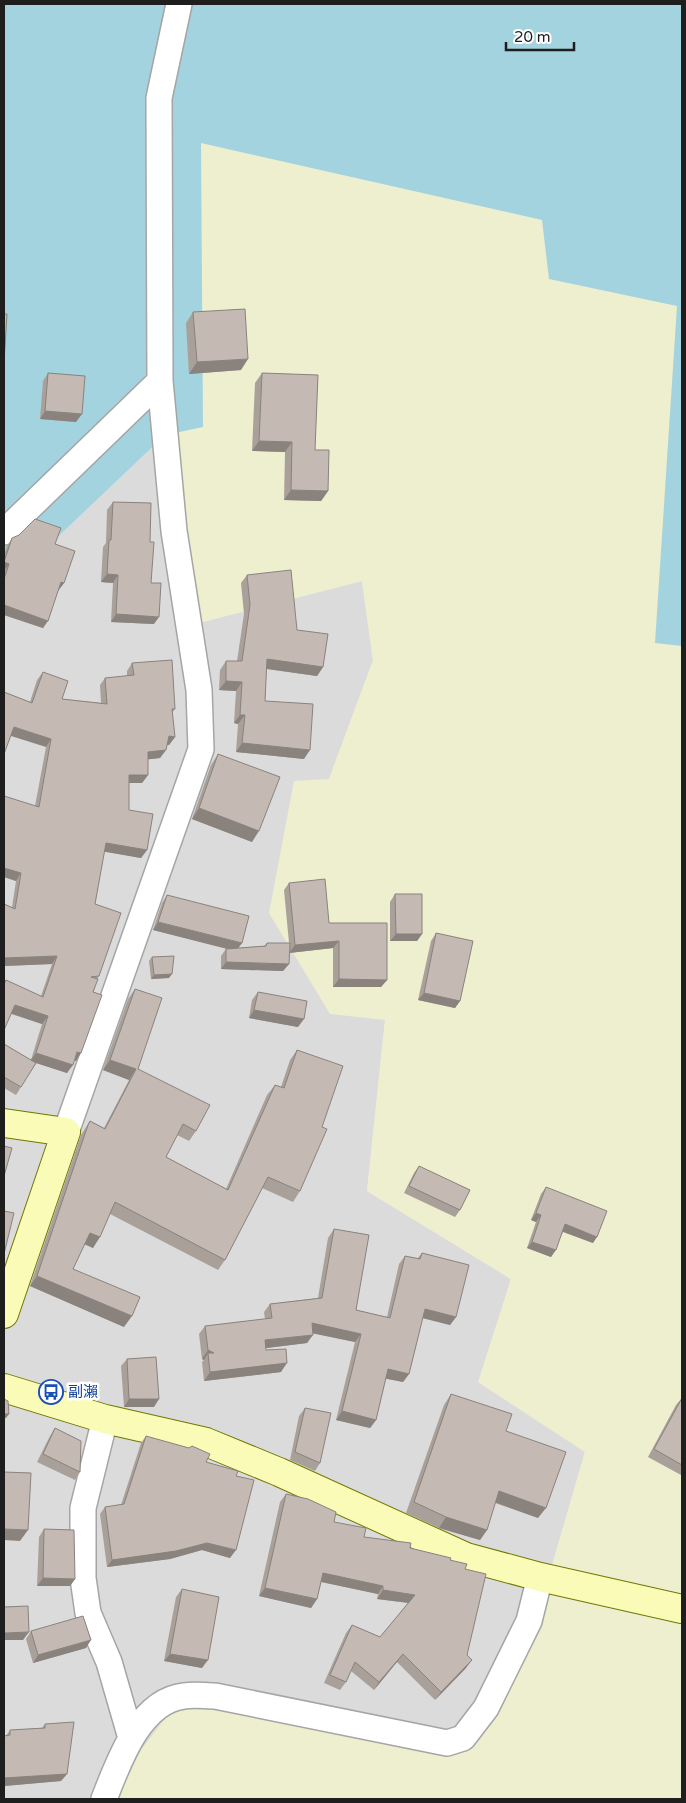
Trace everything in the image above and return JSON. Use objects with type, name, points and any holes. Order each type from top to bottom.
[{"type":"street","points":[[4,1314],[201,749],[200,690],[174,531],[160,381],[159,98],[179,4]]},
{"type":"street","points":[[4,532],[160,381]]},
{"type":"street","points":[[4,1123],[66,1132]]},
{"type":"street","points":[[4,1388],[105,1419],[206,1442],[279,1472],[466,1556],[540,1577],[682,1608]]},
{"type":"street","points":[[105,1419],[83,1508],[83,1578],[88,1613],[108,1662],[131,1738]]},
{"type":"street","points":[[104,1799],[131,1738],[140,1724],[162,1705],[182,1696],[215,1696],[447,1743],[463,1738],[486,1708],[529,1621],[540,1577]]},
{"type":"shaded area","points":[[165,435],[195,624],[362,581],[373,661],[329,779],[385,1020],[367,1191],[511,1279],[479,1382],[585,1452],[537,1617],[461,1748],[131,1763],[118,1799],[4,1799],[4,588]]},
{"type":"green space","points":[[201,143],[542,220],[549,279],[678,306],[655,643],[682,646],[682,1799],[118,1799],[131,1763],[167,1716],[191,1700],[461,1748],[537,1617],[585,1452],[478,1382],[511,1279],[367,1191],[385,1020],[330,1014],[269,913],[294,781],[329,779],[373,660],[362,581],[195,624],[165,435],[203,427]]},
{"type":"water","points":[[4,4],[682,4],[682,646],[655,643],[677,306],[549,279],[542,220],[201,143],[203,427],[165,435],[4,588]]},
{"type":"building","points":[[245,309],[248,359],[197,362],[193,312]]},
{"type":"building","points":[[4,314],[7,314],[4,363]]},
{"type":"building","points":[[48,373],[85,376],[82,414],[45,411]]},
{"type":"building","points":[[262,373],[318,375],[315,450],[329,450],[328,491],[291,490],[292,442],[259,441]]},
{"type":"building","points":[[113,502],[151,503],[150,542],[154,542],[151,583],[161,583],[159,617],[116,614],[118,575],[107,574]]},
{"type":"building","points":[[35,519],[61,528],[55,544],[75,551],[64,583],[61,582],[48,621],[4,605],[4,579],[9,564],[4,562],[12,538],[19,535]]},
{"type":"building","points":[[291,570],[297,630],[328,634],[323,667],[267,659],[265,701],[313,704],[310,750],[242,743],[245,715],[240,715],[242,682],[226,681],[226,661],[242,661],[250,605],[247,575]]},
{"type":"building","points":[[172,660],[175,709],[172,709],[175,737],[169,736],[166,750],[148,752],[148,775],[129,775],[129,810],[153,814],[147,850],[106,843],[95,904],[121,913],[99,976],[91,977],[98,979],[93,992],[102,995],[81,1053],[77,1052],[73,1065],[36,1053],[48,1016],[15,1005],[4,1030],[4,984],[6,980],[43,997],[57,956],[4,958],[4,904],[15,909],[21,873],[4,868],[4,796],[39,807],[51,739],[14,727],[4,754],[4,692],[32,703],[43,672],[68,681],[62,699],[107,704],[105,678],[134,675],[132,663]]},
{"type":"building","points":[[218,754],[280,777],[259,831],[199,808]]},
{"type":"building","points":[[325,879],[329,923],[387,923],[387,980],[339,979],[339,941],[295,945],[289,883]]},
{"type":"building","points":[[395,894],[422,894],[422,934],[396,934]]},
{"type":"building","points":[[167,895],[249,916],[242,943],[158,922]]},
{"type":"building","points":[[436,933],[473,941],[460,1001],[424,993]]},
{"type":"building","points":[[267,943],[290,943],[289,964],[226,962],[226,949],[266,946]]},
{"type":"building","points":[[174,956],[172,974],[154,975],[152,957]]},
{"type":"building","points":[[135,989],[162,998],[138,1069],[210,1105],[196,1131],[183,1124],[166,1157],[228,1190],[275,1085],[284,1088],[297,1050],[343,1066],[322,1127],[327,1129],[300,1191],[268,1177],[225,1260],[115,1202],[100,1237],[90,1233],[73,1269],[140,1297],[132,1316],[37,1276],[88,1125],[90,1121],[105,1129],[136,1069],[110,1060]]},
{"type":"building","points":[[258,992],[307,1001],[304,1019],[254,1010]]},
{"type":"building","points":[[4,1044],[36,1063],[21,1087],[4,1077]]},
{"type":"building","points":[[4,1146],[12,1148],[4,1176]]},
{"type":"building","points":[[419,1166],[470,1190],[460,1210],[409,1186]]},
{"type":"building","points":[[546,1187],[607,1211],[597,1237],[565,1224],[556,1250],[532,1242],[541,1215],[536,1213]]},
{"type":"building","points":[[4,1211],[14,1213],[4,1254]]},
{"type":"building","points":[[334,1229],[369,1235],[356,1310],[390,1318],[405,1256],[420,1259],[422,1253],[469,1265],[456,1317],[425,1309],[409,1374],[388,1369],[376,1420],[342,1411],[361,1334],[312,1323],[313,1335],[265,1340],[266,1350],[286,1349],[287,1363],[210,1372],[208,1353],[214,1353],[208,1350],[205,1326],[272,1318],[270,1304],[322,1298]]},
{"type":"building","points":[[156,1357],[159,1399],[129,1399],[127,1359]]},
{"type":"building","points":[[451,1394],[512,1414],[506,1431],[566,1452],[546,1508],[499,1491],[487,1530],[446,1517],[414,1502]]},
{"type":"building","points":[[682,1398],[682,1465],[654,1449]]},
{"type":"building","points":[[4,1399],[8,1401],[9,1414],[4,1414]]},
{"type":"building","points":[[305,1408],[331,1413],[320,1463],[295,1452]]},
{"type":"building","points":[[55,1428],[81,1441],[80,1472],[43,1454]]},
{"type":"building","points":[[146,1436],[189,1448],[192,1446],[210,1454],[206,1462],[238,1471],[236,1476],[254,1480],[236,1550],[207,1543],[176,1551],[112,1560],[105,1507],[124,1504]]},
{"type":"building","points":[[4,1472],[31,1473],[28,1530],[4,1529]]},
{"type":"building","points":[[286,1494],[308,1499],[336,1512],[334,1522],[366,1528],[364,1537],[411,1543],[410,1548],[451,1558],[450,1560],[467,1564],[465,1569],[486,1574],[467,1655],[472,1660],[441,1692],[403,1654],[379,1682],[355,1662],[346,1682],[330,1675],[352,1625],[380,1637],[415,1595],[383,1590],[383,1586],[323,1573],[317,1599],[265,1588]]},
{"type":"building","points":[[44,1529],[74,1530],[75,1579],[43,1578]]},
{"type":"building","points":[[182,1589],[219,1597],[208,1660],[170,1654]]},
{"type":"building","points":[[28,1606],[29,1632],[4,1633],[4,1607]]},
{"type":"building","points":[[83,1616],[91,1640],[38,1655],[31,1631]]},
{"type":"building","points":[[74,1722],[67,1774],[4,1778],[4,1736],[10,1735],[10,1730],[45,1728],[45,1724]]},
{"type":"place","name":"副瀨","points":[[51,1392]]}]
